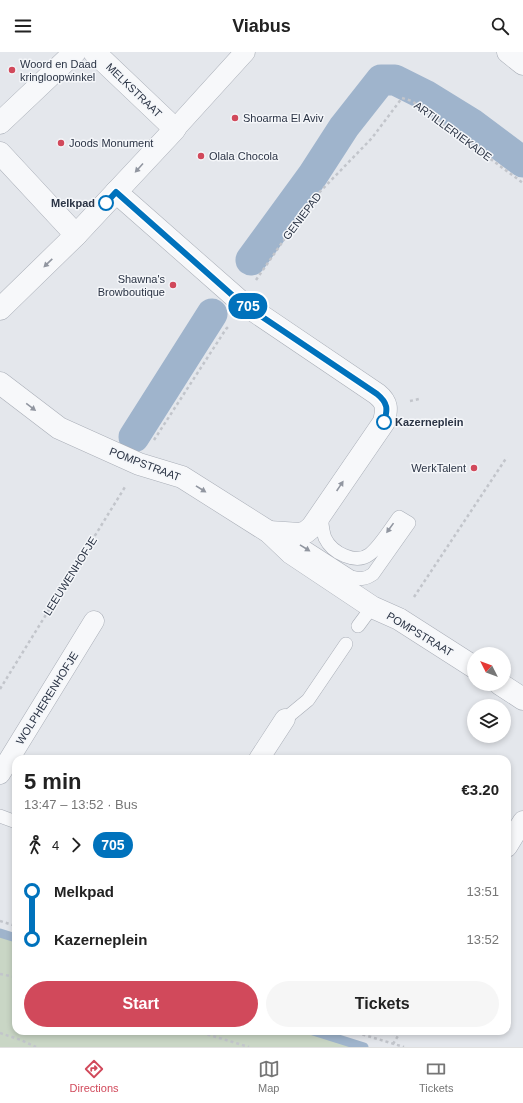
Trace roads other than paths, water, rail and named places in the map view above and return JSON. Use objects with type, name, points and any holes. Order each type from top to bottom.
[{"type":"street","points":[[0,123],[74,52]]},
{"type":"street","name":"MELKSTRAAT","points":[[94,52],[175,128]]},
{"type":"street","points":[[0,309],[76,235],[245,52]]},
{"type":"street","points":[[508,52],[523,64]]},
{"type":"street","points":[[0,153],[76,235]]},
{"type":"street","points":[[116,192],[243,303],[383,398],[387,406],[384,422],[312,527],[306,532],[300,534],[269,532]]},
{"type":"street","name":"POMPSTRAAT","points":[[0,383],[59,428],[139,464],[182,477],[269,532],[291,553],[372,607],[399,619],[467,663]]},
{"type":"street","name":"WOLPHERENHOFJE","points":[[0,774],[94,622]]},
{"type":"street","points":[[511,691],[523,699]]},
{"type":"street","points":[[262,755],[285,719]]},
{"type":"street","points":[[511,840],[523,821]]},
{"type":"lane","name":"POMPSTRAAT","points":[[269,532],[300,544],[351,577],[360,579],[367,578],[373,574],[409,523],[399,517],[375,550],[364,558],[356,559],[338,552],[326,540],[322,531],[321,514]]},
{"type":"lane","points":[[358,626],[372,607]]},
{"type":"lane","points":[[285,719],[308,700],[346,644]]},
{"type":"lane","points":[[0,816],[12,820]]},
{"type":"waterway","points":[[251,260],[313,175],[344,127],[381,80],[395,80],[425,95],[472,124],[523,162]]},
{"type":"waterway","points":[[134,437],[212,314]]},
{"type":"waterway","points":[[0,933],[12,937]]},
{"type":"waterway","points":[[326,1035],[364,1047]]},
{"type":"place","name":"Woord en Daad kringloopwinkel","points":[[12,70]]},
{"type":"place","name":"Shoarma El Aviv","points":[[235,118]]},
{"type":"place","name":"Joods Monument","points":[[61,143]]},
{"type":"place","name":"Olala Chocola","points":[[201,156]]},
{"type":"place","name":"Melkpad","points":[[106,203]]},
{"type":"place","name":"Shawna's Browboutique","points":[[173,285]]},
{"type":"place","name":"Kazerneplein","points":[[384,422]]},
{"type":"place","name":"WerkTalent","points":[[474,468]]}]
